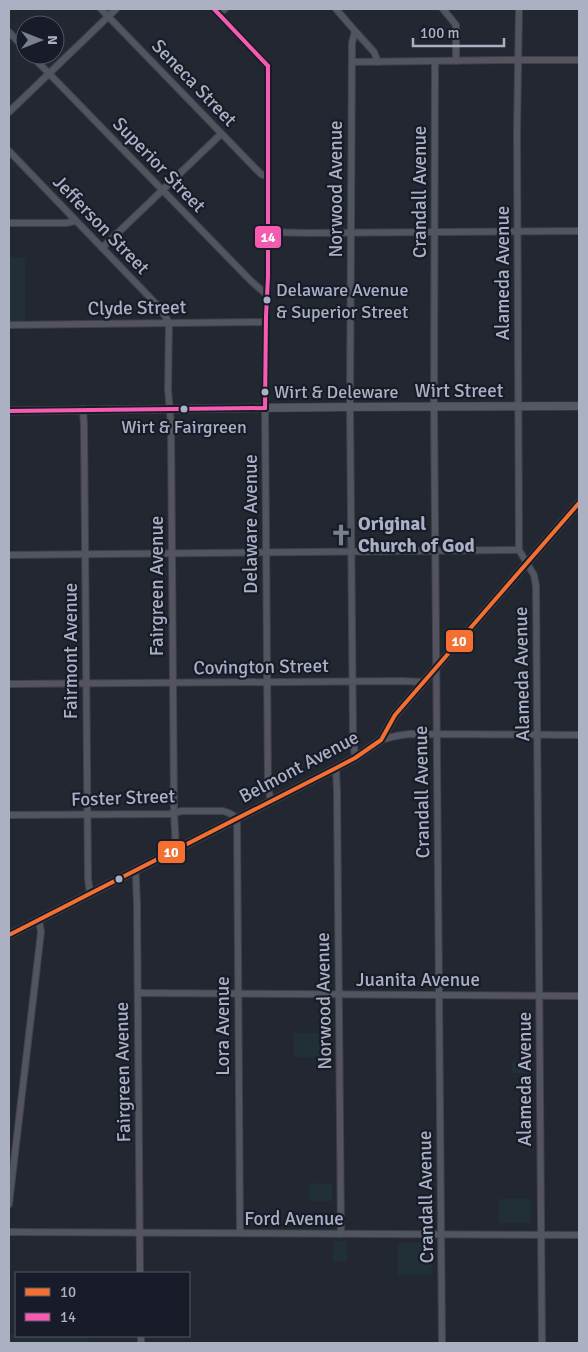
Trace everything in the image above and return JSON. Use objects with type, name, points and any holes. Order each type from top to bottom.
[{"type":"main road","name":"Wirt Street","points":[[9,411],[170,408],[579,406]]},
{"type":"main road","name":"Belmont Avenue","points":[[9,935],[336,768],[355,758],[381,740],[395,715],[579,503]]},
{"type":"street","name":"Seneca Street","points":[[101,9],[222,134],[262,174],[268,177]]},
{"type":"street","points":[[9,112],[116,9]]},
{"type":"street","points":[[216,11],[225,9]]},
{"type":"street","points":[[336,9],[374,52],[378,62]]},
{"type":"street","points":[[443,9],[456,25],[456,61]]},
{"type":"street","name":"Alameda Avenue","points":[[519,9],[517,132],[519,550],[534,575],[536,586],[542,1343]]},
{"type":"street","name":"Delaware Avenue","points":[[216,11],[268,66],[268,277],[266,294],[265,408],[268,788],[271,801]]},
{"type":"street","name":"Norwood Avenue","points":[[352,681],[350,407],[352,43],[355,31]]},
{"type":"street","points":[[352,62],[579,60]]},
{"type":"street","name":"Crandall Avenue","points":[[435,61],[434,407],[442,1343]]},
{"type":"street","name":"Superior Street","points":[[41,65],[244,274],[266,294]]},
{"type":"street","points":[[102,248],[222,134]]},
{"type":"street","name":"Jefferson Street","points":[[9,151],[161,309],[169,323]]},
{"type":"street","points":[[9,223],[66,223],[75,220]]},
{"type":"street","points":[[268,232],[579,231]]},
{"type":"street","name":"Clyde Street","points":[[9,325],[266,322]]},
{"type":"street","name":"Fairgreen Avenue","points":[[169,323],[168,389],[170,408],[174,813],[176,849]]},
{"type":"street","name":"Fairmont Avenue","points":[[83,409],[88,879],[90,893]]},
{"type":"street","points":[[9,555],[519,550]]},
{"type":"street","points":[[352,681],[355,758]]},
{"type":"street","name":"Covington Street","points":[[9,684],[424,682]]},
{"type":"street","points":[[381,740],[409,734],[579,735]]},
{"type":"street","name":"Norwood Avenue","points":[[336,768],[341,1234]]},
{"type":"street","name":"Foster Street","points":[[9,815],[169,814],[182,811],[223,811],[237,818]]},
{"type":"street","name":"Lora Avenue","points":[[237,818],[240,1233]]},
{"type":"street","name":"Fairgreen Avenue","points":[[135,870],[137,888],[140,1272]]},
{"type":"street","points":[[9,1204],[41,932],[39,920]]},
{"type":"street","name":"Juanita Avenue","points":[[138,993],[579,996]]},
{"type":"street","points":[[9,1129],[18,1130]]},
{"type":"street","name":"Ford Avenue","points":[[9,1232],[579,1235]]},
{"type":"shaded area","points":[[9,258],[25,258],[25,324],[9,325]]},
{"type":"shaded area","points":[[294,1033],[325,1033],[325,1057],[294,1057]]},
{"type":"shaded area","points":[[529,1060],[529,1073],[512,1073],[512,1061]]},
{"type":"shaded area","points":[[309,1183],[332,1184],[332,1201],[309,1201]]},
{"type":"shaded area","points":[[499,1199],[531,1199],[531,1223],[499,1223]]},
{"type":"shaded area","points":[[333,1241],[347,1241],[347,1261],[333,1261]]},
{"type":"shaded area","points":[[398,1243],[432,1243],[432,1275],[398,1275]]},
{"type":"shaded area","points":[[9,1334],[15,1334],[15,1337],[88,1337],[89,1343],[9,1343]]},
{"type":"transit line","name":"14","points":[[214,9],[268,66]]},
{"type":"transit line","name":"14","points":[[265,408],[268,277],[268,66]]},
{"type":"transit line","name":"14","points":[[9,411],[265,408]]},
{"type":"transit line","name":"10","points":[[9,935],[336,768],[355,758],[381,740],[395,715],[579,503]]},
{"type":"place","name":"Delaware Avenue & Superior Street","points":[[267,300]]},
{"type":"place","name":"Wirt & Deleware","points":[[265,392]]},
{"type":"place","name":"Wirt & Fairgreen","points":[[184,409]]},
{"type":"place","name":"Original Church of God","points":[[341,535]]}]
